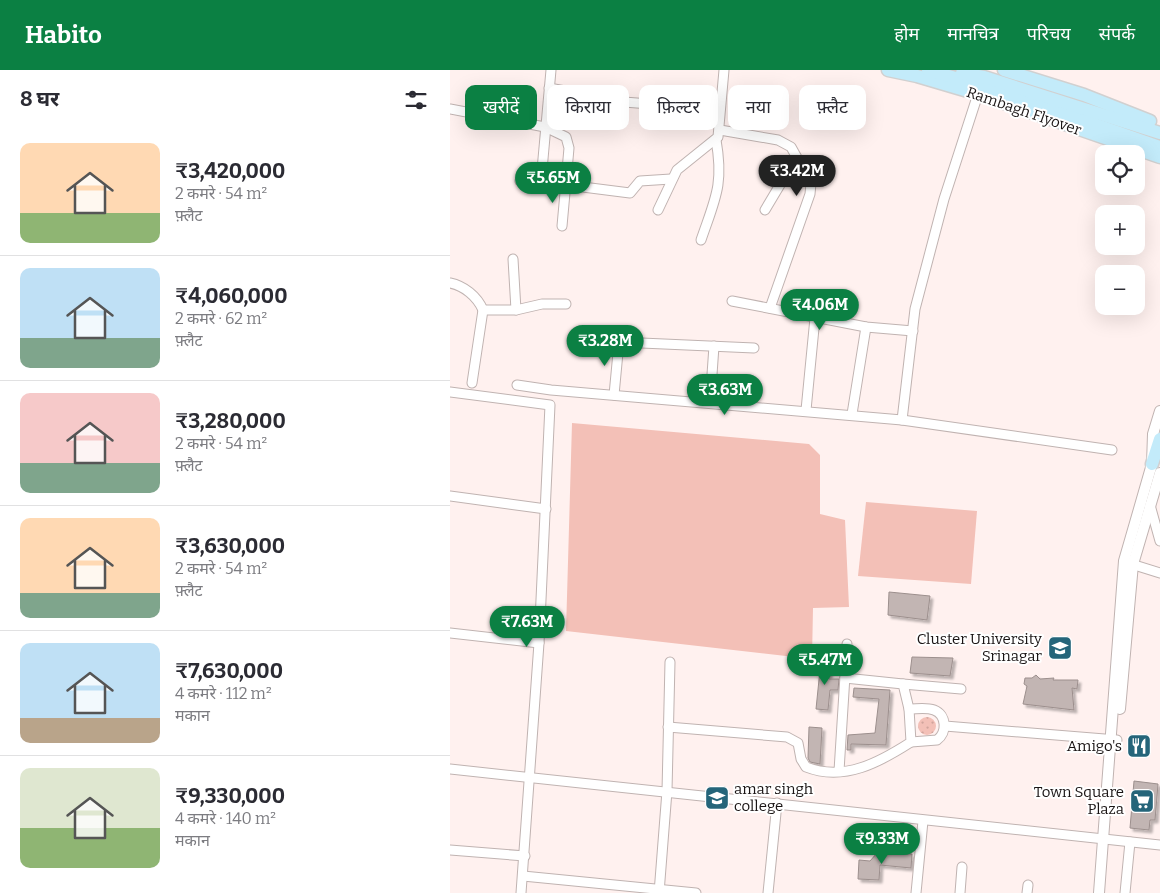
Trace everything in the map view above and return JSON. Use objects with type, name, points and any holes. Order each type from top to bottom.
[{"type":"main road","name":"Rambagh Flyover","points":[[888,70],[917,76],[978,94],[1160,157]]},
{"type":"main road","points":[[904,70],[998,95],[1160,152]]},
{"type":"main road","name":"Rambagh Flyover","points":[[928,70],[1000,91],[1160,147]]},
{"type":"main road","points":[[1011,71],[1084,95],[1159,130]]},
{"type":"main road","points":[[950,76],[962,73],[984,77],[1159,130]]},
{"type":"main road","points":[[1156,468],[1160,440]]},
{"type":"street","points":[[549,85],[551,70]]},
{"type":"street","points":[[701,240],[720,184],[720,165],[716,140],[720,130],[724,70]]},
{"type":"street","points":[[902,420],[915,309],[930,246],[978,94]]},
{"type":"street","points":[[520,181],[541,174],[547,108]]},
{"type":"street","points":[[450,109],[545,127],[560,134],[568,142],[567,185],[562,226]]},
{"type":"street","points":[[720,130],[782,142],[791,148],[809,178],[812,188],[770,308]]},
{"type":"street","points":[[658,210],[671,179],[683,163],[716,140]]},
{"type":"street","points":[[765,210],[796,158]]},
{"type":"street","points":[[567,185],[630,193],[640,181],[671,179]]},
{"type":"street","points":[[513,259],[516,310]]},
{"type":"street","points":[[450,283],[460,286],[476,297],[483,310],[472,383]]},
{"type":"street","points":[[732,301],[866,327],[913,331]]},
{"type":"street","points":[[483,310],[516,310],[542,304],[566,304]]},
{"type":"street","points":[[806,410],[815,318]]},
{"type":"street","points":[[852,414],[866,327]]},
{"type":"street","points":[[614,395],[620,342],[754,348]]},
{"type":"street","points":[[710,403],[714,346]]},
{"type":"street","points":[[517,385],[614,395],[852,414],[1112,450]]},
{"type":"street","points":[[450,392],[550,405],[539,643],[521,893]]},
{"type":"street","points":[[1128,563],[1150,503],[1156,468],[1153,434],[1160,411]]},
{"type":"street","points":[[1105,893],[1107,840],[1128,563],[1156,468]]},
{"type":"street","points":[[450,496],[546,509]]},
{"type":"street","points":[[1150,503],[1160,541]]},
{"type":"street","points":[[1128,563],[1160,573]]},
{"type":"street","points":[[450,633],[539,643]]},
{"type":"street","points":[[839,772],[847,644]]},
{"type":"street","points":[[659,891],[667,791],[670,662]]},
{"type":"street","points":[[845,678],[962,689]]},
{"type":"street","points":[[903,684],[909,709],[911,742]]},
{"type":"street","points":[[668,727],[787,738],[798,743],[804,766],[839,772],[868,766],[911,742],[936,740],[942,734],[945,726],[942,717],[936,711],[927,708],[909,709]]},
{"type":"street","points":[[945,726],[1114,740]]},
{"type":"street","points":[[450,769],[1160,845]]},
{"type":"street","points":[[768,893],[777,803]]},
{"type":"street","points":[[916,893],[923,821]]},
{"type":"street","points":[[1099,893],[1107,840]]},
{"type":"street","points":[[1125,893],[1130,842]]},
{"type":"street","points":[[450,850],[525,856]]},
{"type":"street","points":[[960,893],[962,867]]},
{"type":"street","points":[[523,876],[659,891],[696,893]]},
{"type":"shaded area","points":[[572,423],[809,444],[820,455],[820,514],[845,520],[849,607],[813,608],[812,659],[566,631]]},
{"type":"shaded area","points":[[866,502],[977,511],[971,584],[858,576]]},
{"type":"shaded area","points":[[923,717],[931,717],[936,722],[934,733],[923,735],[918,730],[918,722]]},
{"type":"building","points":[[889,592],[930,596],[927,620],[888,615]]},
{"type":"building","points":[[912,657],[953,658],[950,676],[910,673]]},
{"type":"building","points":[[821,660],[830,661],[829,679],[839,679],[838,690],[830,690],[828,710],[816,709]]},
{"type":"building","points":[[1036,675],[1040,679],[1078,680],[1077,689],[1072,688],[1074,710],[1023,704],[1027,686],[1024,684],[1025,678],[1032,678]]},
{"type":"building","points":[[854,688],[890,690],[886,745],[851,744],[851,750],[847,750],[848,735],[875,733],[879,699],[853,697]]},
{"type":"building","points":[[809,727],[822,728],[820,764],[810,762],[808,758]]},
{"type":"building","points":[[1134,781],[1158,784],[1155,820],[1150,820],[1149,830],[1130,828]]},
{"type":"building","points":[[877,853],[912,854],[911,868],[880,865],[879,880],[858,879],[859,860],[870,861]]},
{"type":"place","name":"Cluster University Srinagar","points":[[1060,648]]},
{"type":"place","name":"Amigo's","points":[[1139,746]]},
{"type":"place","name":"amar singh college","points":[[717,798]]},
{"type":"place","name":"Town Square Plaza","points":[[1142,801]]}]
